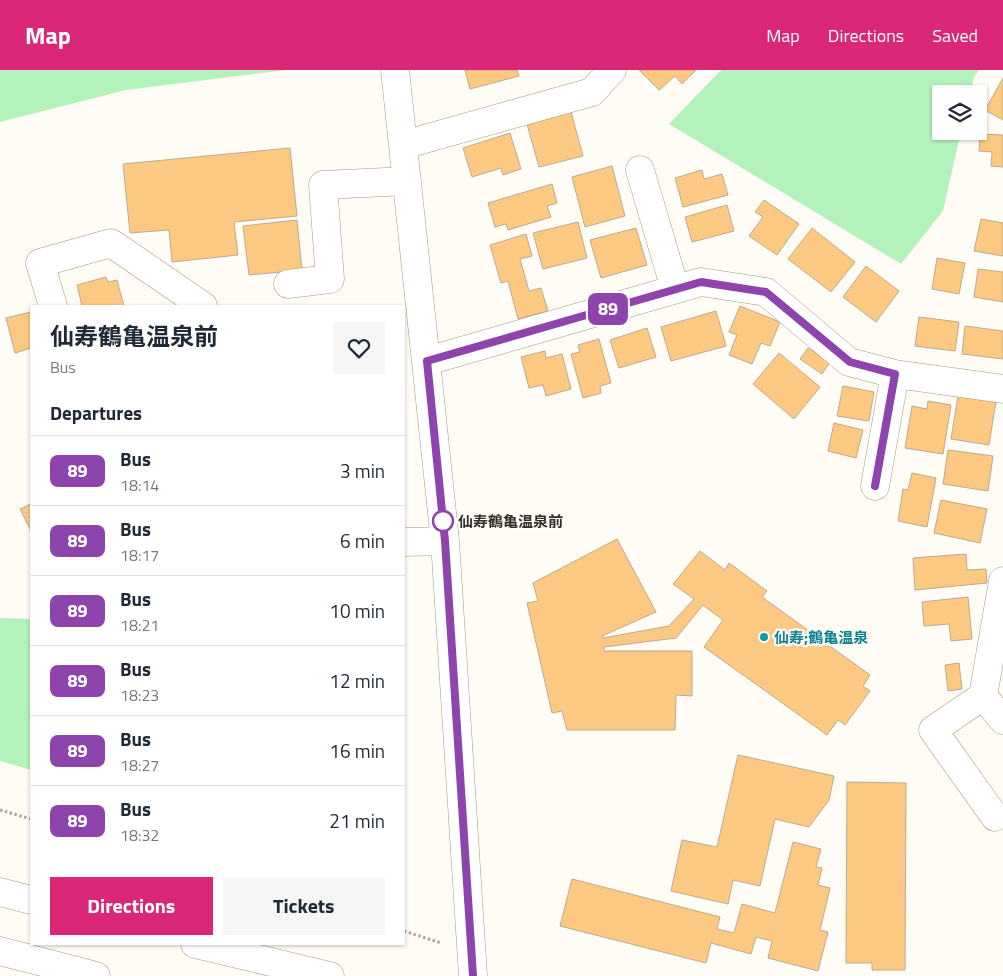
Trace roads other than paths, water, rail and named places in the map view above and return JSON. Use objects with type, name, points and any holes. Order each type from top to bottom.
[{"type":"main road","points":[[394,70],[407,181],[418,344],[445,541],[473,965]]},
{"type":"main road","points":[[403,145],[592,92],[612,70]]},
{"type":"main road","points":[[640,170],[675,289]]},
{"type":"main road","points":[[288,284],[330,279],[323,185],[407,181]]},
{"type":"main road","points":[[53,305],[40,263],[111,244],[202,305]]},
{"type":"main road","points":[[418,344],[701,282],[766,292],[850,362],[895,374],[1003,390]]},
{"type":"main road","points":[[875,486],[895,374]]},
{"type":"main road","points":[[405,542],[445,541]]},
{"type":"main road","points":[[995,817],[932,730],[983,696],[1003,581]]},
{"type":"main road","points":[[983,696],[1003,720]]},
{"type":"main road","points":[[0,892],[30,900]]},
{"type":"main road","points":[[199,945],[330,976]]},
{"type":"main road","points":[[0,951],[96,976]]},
{"type":"place","name":"仙寿鶴亀温泉前","points":[[443,521]]},
{"type":"place","name":"仙寿;鶴亀温泉","points":[[764,637]]}]
